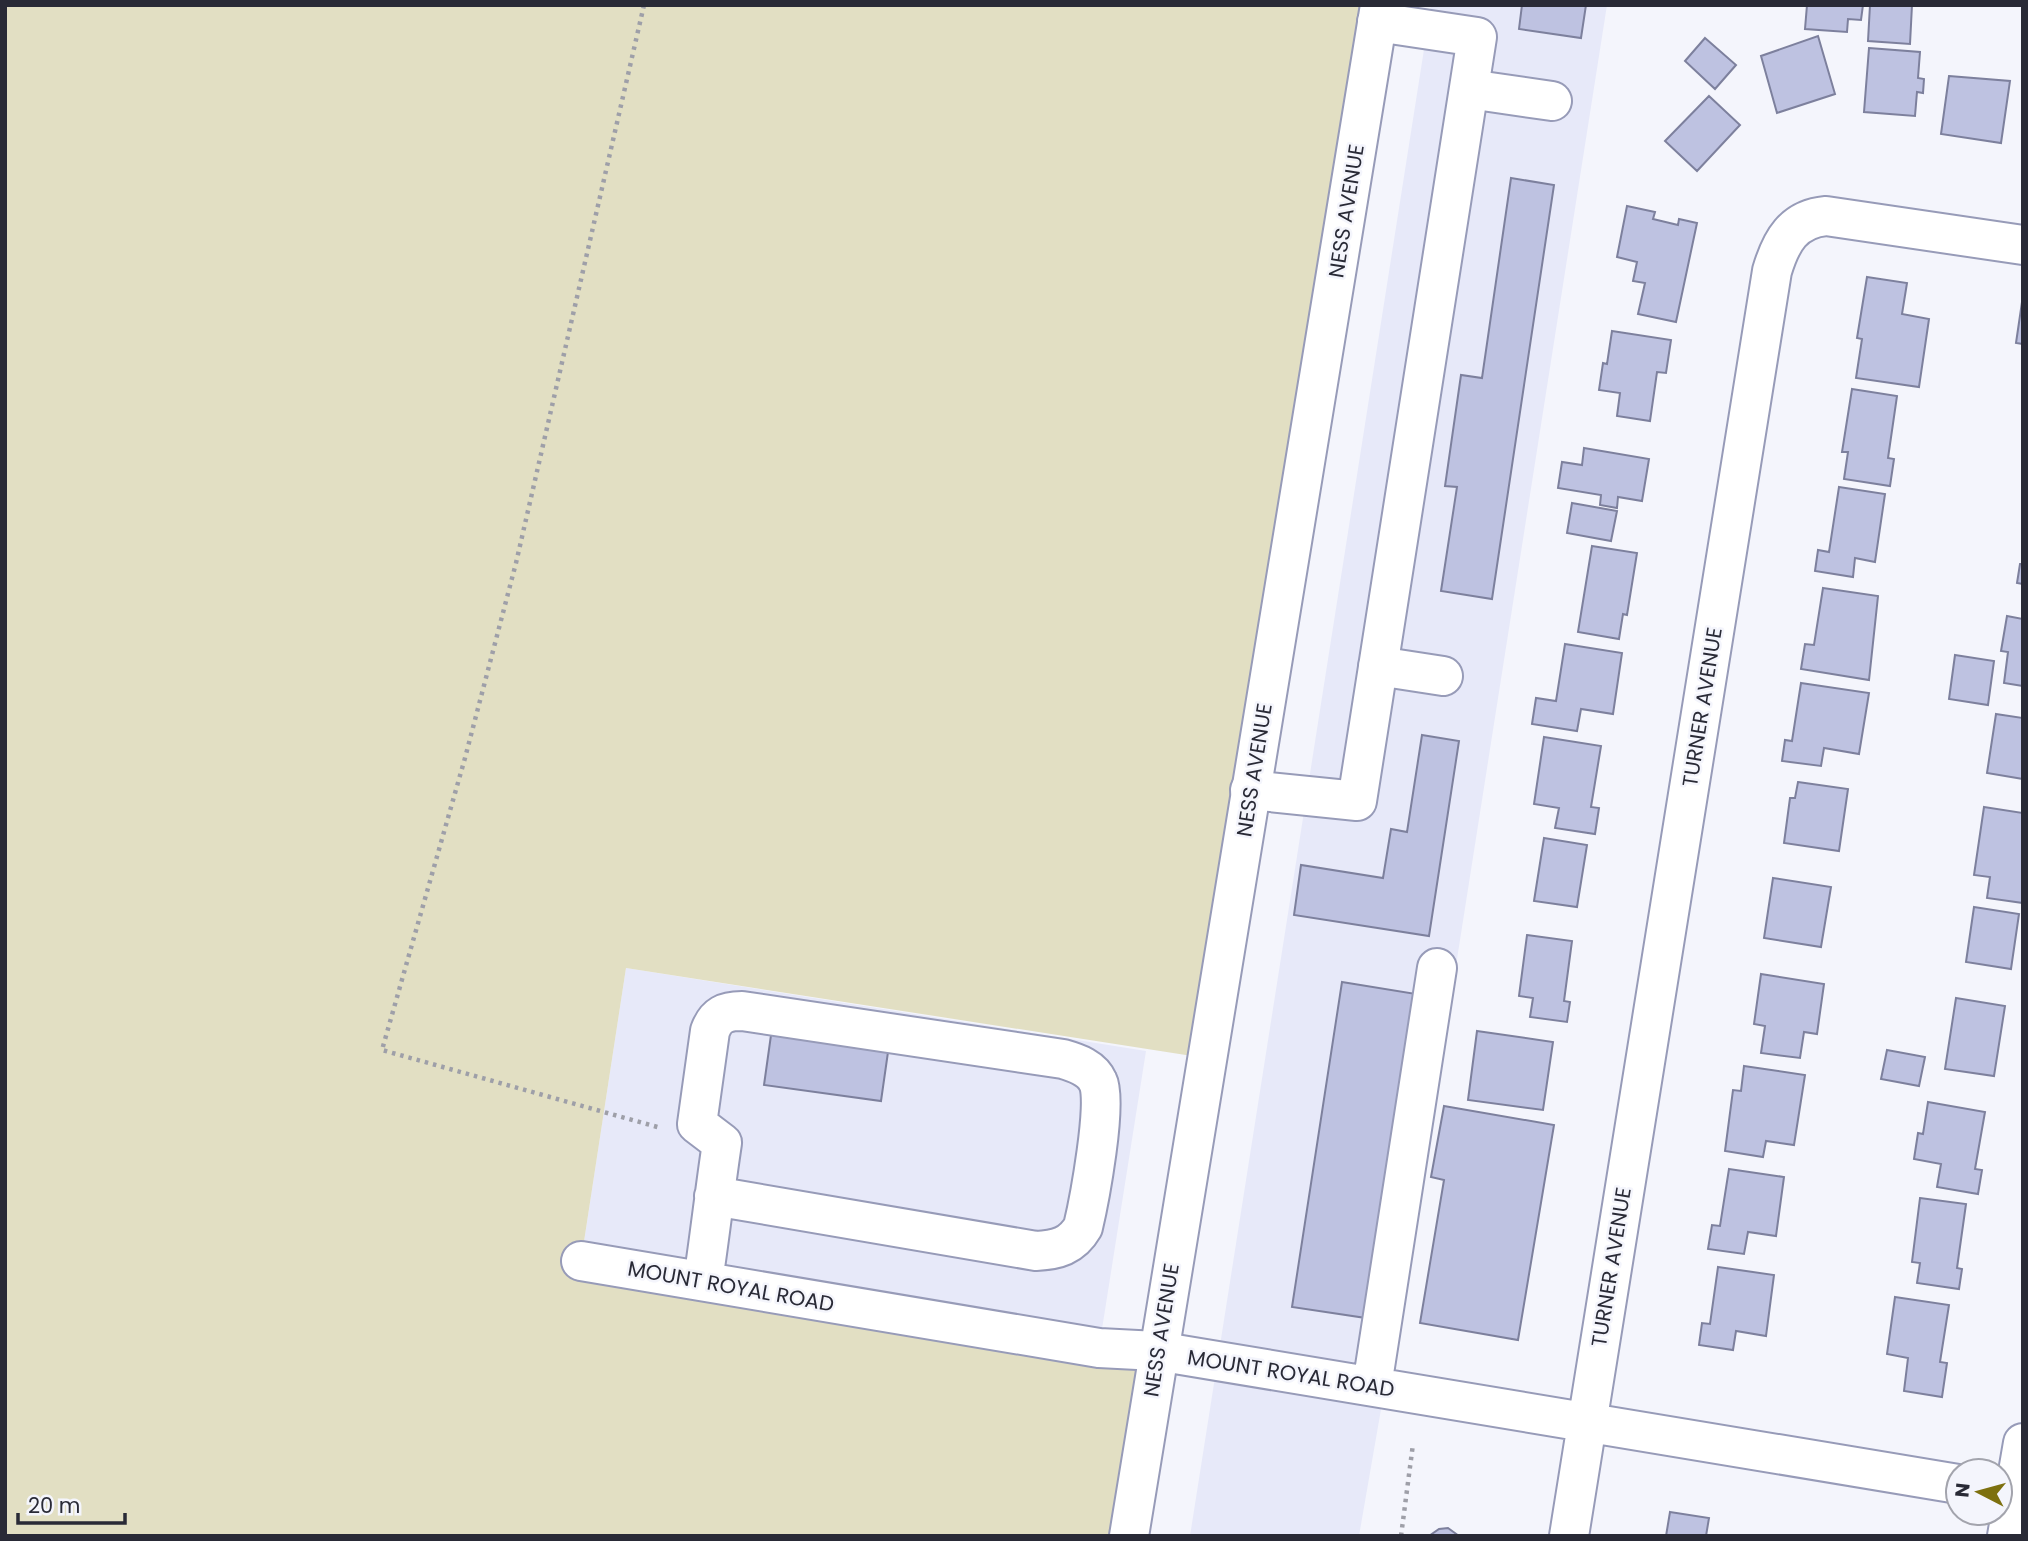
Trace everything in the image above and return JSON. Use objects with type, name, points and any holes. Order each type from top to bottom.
[{"type":"street","points":[[1250,790],[1357,801],[1477,37],[1378,14]]},
{"type":"street","name":"NESS AVENUE","points":[[1129,1536],[1157,1351],[1378,14]]},
{"type":"street","points":[[1469,89],[1552,101]]},
{"type":"street","name":"TURNER AVENUE","points":[[1569,1536],[1768,299],[1778,252],[1784,239],[1803,221],[1826,216],[2023,245]]},
{"type":"street","points":[[1378,666],[1443,676]]},
{"type":"street","points":[[1372,1386],[1437,968]]},
{"type":"street","points":[[703,1281],[714,1196],[709,1134],[710,1031],[719,1016],[733,1011],[1063,1059],[1089,1070],[1100,1085],[1100,1116],[1083,1227],[1076,1240],[1059,1248],[1036,1251],[714,1196]]},
{"type":"street","name":"MOUNT ROYAL ROAD","points":[[581,1261],[1099,1348],[1157,1351],[1944,1482]]},
{"type":"street","points":[[2014,1484],[2023,1443]]},
{"type":"path","points":[[645,5],[516,563],[465,758],[382,1051],[656,1129],[709,1134]]},
{"type":"path","points":[[1401,1536],[1413,1444]]},
{"type":"shaded area","points":[[5,5],[1380,5],[1205,1058],[626,968],[581,1261],[1157,1351],[1127,1536],[5,1536]]},
{"type":"shaded area","points":[[1431,5],[1607,5],[1435,1099],[1359,1536],[1190,1536]]},
{"type":"shaded area","points":[[626,968],[1146,1051],[1099,1348],[581,1261]]},
{"type":"building","points":[[1522,5],[1586,5],[1581,38],[1519,29]]},
{"type":"building","points":[[1807,5],[1863,5],[1861,20],[1848,19],[1847,32],[1805,29]]},
{"type":"building","points":[[1870,5],[1912,5],[1910,44],[1868,41]]},
{"type":"building","points":[[1818,36],[1835,94],[1777,113],[1761,56]]},
{"type":"building","points":[[1705,38],[1736,65],[1715,89],[1685,61]]},
{"type":"building","points":[[1869,48],[1920,52],[1918,78],[1924,79],[1923,93],[1917,92],[1915,116],[1864,112]]},
{"type":"building","points":[[1949,76],[2010,81],[2001,143],[1941,134]]},
{"type":"building","points":[[1709,96],[1740,125],[1697,171],[1665,141]]},
{"type":"building","points":[[1511,178],[1554,185],[1492,599],[1441,591],[1457,487],[1445,486],[1461,375],[1482,378]]},
{"type":"building","points":[[1627,206],[1655,212],[1653,219],[1678,225],[1679,219],[1697,223],[1676,322],[1638,314],[1645,283],[1633,281],[1637,262],[1617,257]]},
{"type":"building","points":[[1867,277],[1907,283],[1902,314],[1929,319],[1919,387],[1856,378],[1862,339],[1857,338]]},
{"type":"building","points":[[2023,302],[2023,344],[2016,343]]},
{"type":"building","points":[[1612,331],[1671,340],[1666,373],[1657,372],[1650,421],[1617,416],[1620,393],[1599,390],[1603,363],[1607,364]]},
{"type":"building","points":[[1852,389],[1897,396],[1888,458],[1894,459],[1890,486],[1844,479],[1848,452],[1842,452]]},
{"type":"building","points":[[1584,448],[1649,459],[1642,501],[1618,497],[1617,508],[1600,505],[1601,495],[1558,488],[1562,462],[1582,465]]},
{"type":"building","points":[[1839,487],[1885,494],[1875,562],[1855,558],[1853,577],[1815,571],[1818,550],[1829,552]]},
{"type":"building","points":[[1572,503],[1617,511],[1611,541],[1567,533]]},
{"type":"building","points":[[1592,546],[1637,553],[1627,615],[1623,614],[1619,639],[1578,632]]},
{"type":"building","points":[[2020,564],[2023,564],[2023,584],[2017,583]]},
{"type":"building","points":[[1823,588],[1878,596],[1869,680],[1801,669],[1805,644],[1814,645]]},
{"type":"building","points":[[2007,616],[2023,619],[2023,686],[2004,683],[2008,652],[2001,651]]},
{"type":"building","points":[[1565,644],[1622,653],[1613,714],[1581,709],[1577,731],[1532,724],[1536,698],[1556,701]]},
{"type":"building","points":[[1955,655],[1994,661],[1988,705],[1949,699]]},
{"type":"building","points":[[1801,683],[1869,693],[1859,754],[1824,748],[1821,766],[1782,761],[1785,740],[1792,741]]},
{"type":"building","points":[[1996,714],[2023,718],[2023,779],[1987,773]]},
{"type":"building","points":[[1422,735],[1459,741],[1429,936],[1294,915],[1301,865],[1383,878],[1391,829],[1407,832]]},
{"type":"building","points":[[1544,737],[1601,746],[1591,807],[1599,808],[1595,834],[1555,828],[1559,808],[1534,804]]},
{"type":"building","points":[[1798,782],[1848,789],[1839,851],[1784,843],[1790,798],[1795,798]]},
{"type":"building","points":[[1984,807],[2023,813],[2023,903],[1987,898],[1990,877],[1974,875]]},
{"type":"building","points":[[1544,838],[1587,845],[1577,907],[1534,901]]},
{"type":"building","points":[[1773,878],[1831,887],[1821,947],[1764,938]]},
{"type":"building","points":[[1974,907],[2019,914],[2011,969],[1966,962]]},
{"type":"building","points":[[1527,935],[1572,941],[1564,1001],[1570,1002],[1567,1022],[1530,1017],[1533,998],[1519,996]]},
{"type":"building","points":[[1761,974],[1824,984],[1817,1034],[1804,1032],[1800,1058],[1761,1053],[1765,1026],[1754,1024]]},
{"type":"building","points":[[1342,982],[1416,994],[1366,1318],[1292,1307]]},
{"type":"building","points":[[1956,998],[2005,1006],[1994,1076],[1945,1069]]},
{"type":"building","points":[[772,1028],[889,1045],[881,1101],[764,1085]]},
{"type":"building","points":[[1477,1031],[1553,1042],[1543,1110],[1468,1100]]},
{"type":"building","points":[[1887,1050],[1925,1057],[1919,1086],[1881,1079]]},
{"type":"building","points":[[1744,1066],[1805,1075],[1794,1145],[1766,1141],[1763,1157],[1725,1151],[1733,1090],[1741,1091]]},
{"type":"building","points":[[1928,1102],[1985,1112],[1975,1169],[1982,1170],[1978,1194],[1937,1187],[1941,1164],[1914,1159],[1918,1133],[1923,1134]]},
{"type":"building","points":[[1444,1106],[1554,1125],[1518,1340],[1420,1323],[1444,1180],[1431,1177]]},
{"type":"building","points":[[1729,1169],[1784,1177],[1776,1236],[1748,1232],[1744,1254],[1708,1249],[1712,1225],[1720,1226]]},
{"type":"building","points":[[1920,1198],[1966,1204],[1957,1268],[1962,1269],[1959,1289],[1917,1283],[1920,1263],[1912,1262]]},
{"type":"building","points":[[1718,1267],[1774,1275],[1766,1336],[1736,1331],[1733,1350],[1699,1345],[1702,1323],[1710,1324]]},
{"type":"building","points":[[1895,1297],[1949,1305],[1940,1362],[1947,1363],[1942,1397],[1904,1391],[1908,1358],[1887,1354]]},
{"type":"building","points":[[1670,1512],[1709,1518],[1706,1536],[1666,1536]]},
{"type":"building","points":[[1448,1528],[1459,1536],[1429,1536],[1439,1529]]}]
